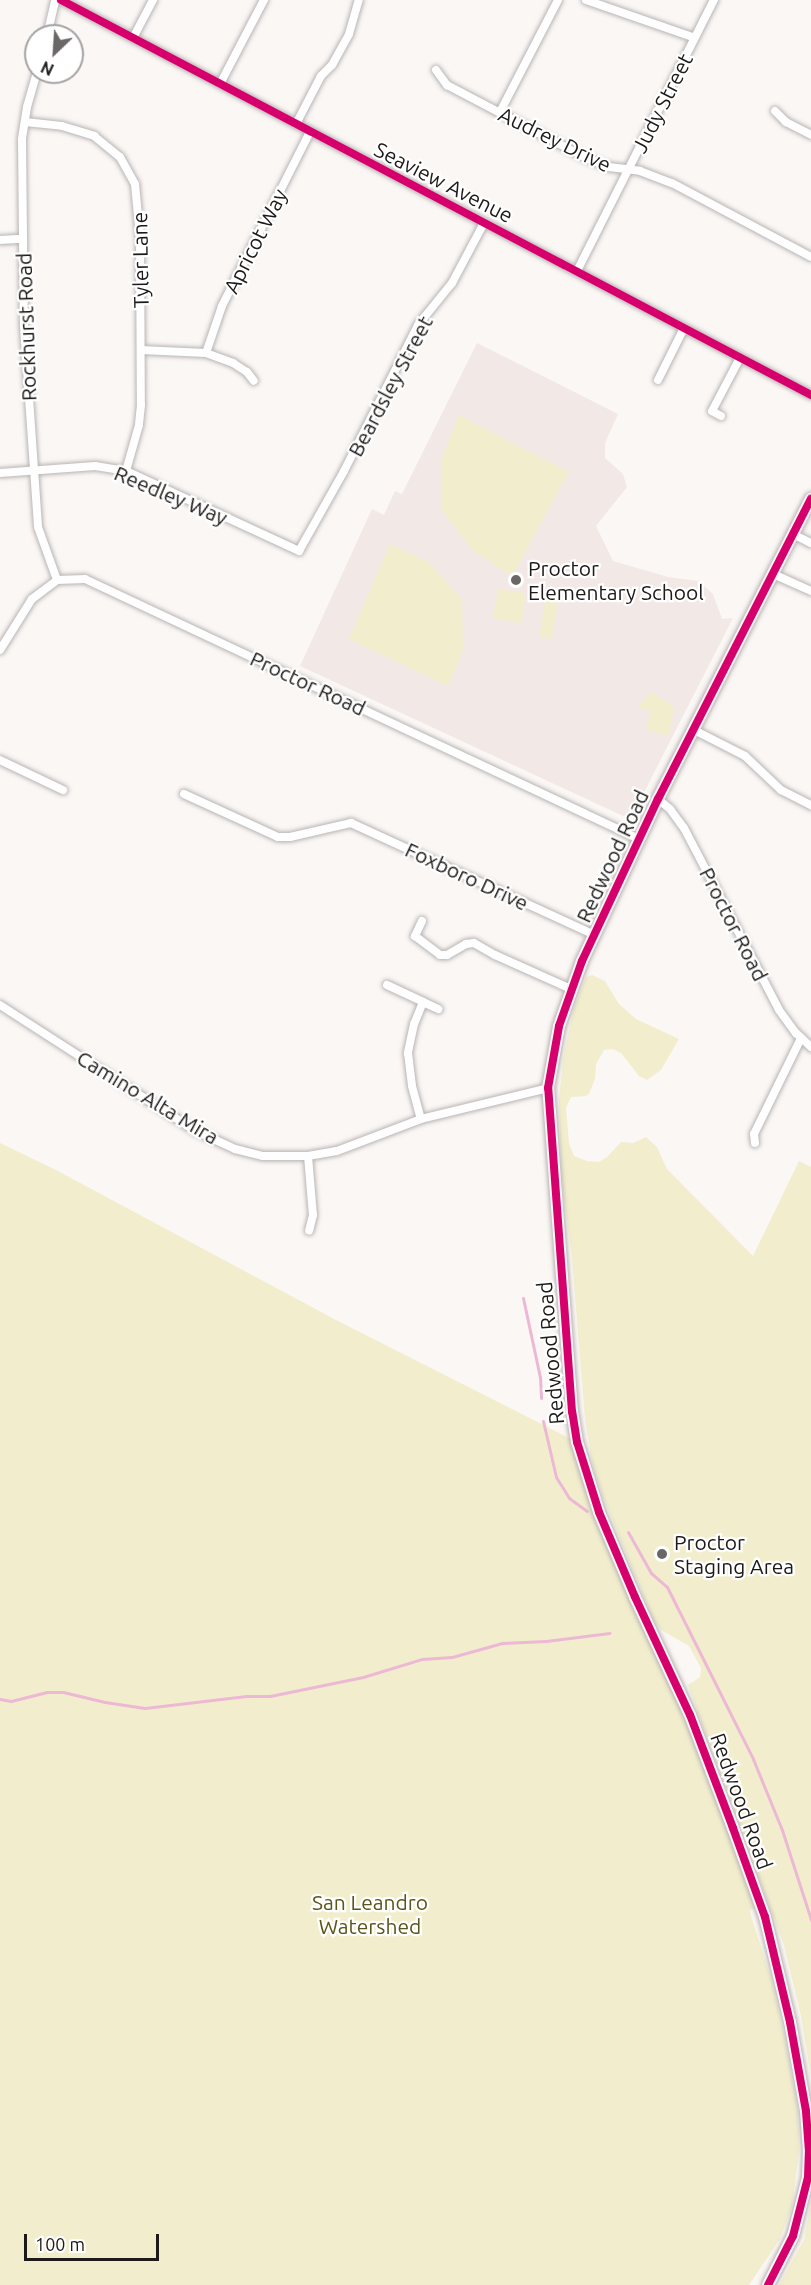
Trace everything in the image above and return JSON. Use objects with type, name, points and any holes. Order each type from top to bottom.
[{"type":"main road","name":"Redwood Road","points":[[768,2285],[793,2236],[808,2177],[806,2111],[790,2022],[765,1917],[733,1828],[690,1715],[635,1597],[599,1512],[577,1442],[572,1412],[548,1088],[559,1026],[594,935],[658,799],[811,499]]},
{"type":"street","points":[[50,24],[55,0]]},
{"type":"street","name":"Seaview Avenue","points":[[61,0],[811,395]]},
{"type":"street","points":[[133,38],[153,0]]},
{"type":"street","points":[[220,84],[264,0]]},
{"type":"street","points":[[296,124],[321,76],[332,65],[348,34],[359,0]]},
{"type":"street","points":[[500,112],[558,0]]},
{"type":"street","points":[[586,0],[695,38]]},
{"type":"street","name":"Judy Street","points":[[577,271],[714,0]]},
{"type":"street","name":"Audrey Drive","points":[[436,70],[447,85],[590,160],[609,167],[640,171],[672,183],[811,257]]},
{"type":"street","name":"Rockhurst Road","points":[[34,84],[25,122],[22,239],[24,326],[39,533],[57,580]]},
{"type":"street","points":[[775,111],[786,122],[811,135]]},
{"type":"street","name":"Tyler Lane","points":[[25,122],[62,126],[94,136],[120,157],[129,170],[139,200],[140,424],[126,471]]},
{"type":"street","name":"Apricot Way","points":[[206,352],[222,306],[310,132]]},
{"type":"street","name":"Beardsley Street","points":[[299,551],[344,471],[415,332],[452,283],[484,223]]},
{"type":"street","points":[[0,240],[22,239]]},
{"type":"street","points":[[658,381],[684,328]]},
{"type":"street","points":[[141,350],[206,352],[233,363],[247,372],[255,381]]},
{"type":"street","points":[[721,416],[712,411],[740,358]]},
{"type":"street","name":"Reedley Way","points":[[0,473],[95,466],[126,471],[299,551]]},
{"type":"street","points":[[793,534],[811,543]]},
{"type":"street","points":[[773,574],[811,591]]},
{"type":"street","name":"Proctor Road","points":[[57,580],[75,578],[96,584],[639,839]]},
{"type":"street","points":[[0,650],[32,599],[57,580]]},
{"type":"street","points":[[694,730],[745,756],[781,790],[811,806]]},
{"type":"street","points":[[0,760],[63,790]]},
{"type":"street","name":"Foxboro Drive","points":[[184,794],[278,837],[351,823],[594,935]]},
{"type":"street","name":"Proctor Road","points":[[658,799],[670,809],[684,828],[779,1010],[807,1041]]},
{"type":"street","points":[[422,921],[415,936],[440,955],[447,955],[466,944],[474,943],[571,990]]},
{"type":"street","points":[[387,985],[438,1009]]},
{"type":"street","points":[[421,1119],[412,1086],[408,1053],[414,1024],[423,1002]]},
{"type":"street","name":"Camino Alta Mira","points":[[0,1005],[194,1130],[217,1141],[263,1156],[308,1156],[347,1148],[421,1119],[548,1088]]},
{"type":"street","points":[[755,1143],[754,1134],[807,1041]]},
{"type":"street","points":[[308,1156],[313,1215],[309,1231]]},
{"type":"shaded area","name":"Proctor Elementary School","points":[[477,343],[618,414],[605,443],[605,458],[623,474],[627,487],[596,526],[613,561],[668,577],[698,581],[713,594],[722,619],[733,618],[634,812],[623,816],[300,666],[372,509],[384,515],[395,491],[402,494]]},
{"type":"green space","points":[[459,415],[569,472],[512,576],[472,550],[441,509],[442,457]]},
{"type":"green space","points":[[390,544],[429,562],[462,600],[463,650],[448,686],[349,639]]},
{"type":"green space","points":[[498,589],[526,593],[521,623],[493,618]]},
{"type":"green space","points":[[546,596],[558,598],[552,639],[539,637]]},
{"type":"green space","points":[[650,692],[674,706],[669,735],[647,731],[650,710],[637,708]]},
{"type":"green space","points":[[592,975],[605,981],[619,1004],[636,1019],[679,1039],[661,1070],[647,1080],[639,1076],[621,1053],[613,1049],[604,1050],[596,1064],[595,1079],[589,1094],[571,1097],[566,1108],[569,1143],[574,1156],[587,1161],[599,1162],[621,1142],[633,1143],[646,1137],[657,1147],[667,1169],[753,1256],[799,1161],[811,1167],[811,2077],[801,2016],[784,1945],[688,1685],[700,1677],[701,1668],[689,1646],[661,1630],[654,1621],[603,1497],[592,1462],[585,1419],[572,1258],[561,1174],[559,1100],[563,1060],[573,1011],[586,977]]},
{"type":"green space","name":"San Leandro Watershed","points":[[0,1143],[56,1170],[336,1320],[577,1442],[599,1512],[690,1715],[761,1906],[750,1910],[772,1981],[783,2030],[798,2111],[799,2152],[792,2206],[780,2239],[749,2285],[0,2285]]},
{"type":"green space","points":[[811,2201],[811,2285],[779,2285],[804,2240]]},
{"type":"waterway","points":[[523,1298],[540,1377],[541,1398]]},
{"type":"waterway","points":[[543,1421],[556,1477],[569,1498],[587,1511]]},
{"type":"waterway","points":[[628,1532],[651,1573],[667,1587],[753,1759],[782,1830],[811,1920]]},
{"type":"waterway","points":[[0,1699],[11,1701],[47,1692],[63,1692],[145,1708],[246,1696],[270,1696],[363,1677],[422,1659],[452,1657],[502,1643],[546,1641],[609,1633]]},
{"type":"cycle path","points":[[61,0],[811,395]]},
{"type":"cycle path","points":[[768,2285],[793,2236],[808,2177],[806,2111],[790,2022],[765,1917],[733,1828],[690,1715],[635,1597],[599,1512],[577,1442],[572,1412],[548,1088],[559,1026],[582,961],[658,799],[811,499]]},
{"type":"place","name":"Proctor Elementary School","points":[[516,580]]},
{"type":"place","name":"Proctor Staging Area","points":[[662,1554]]}]
